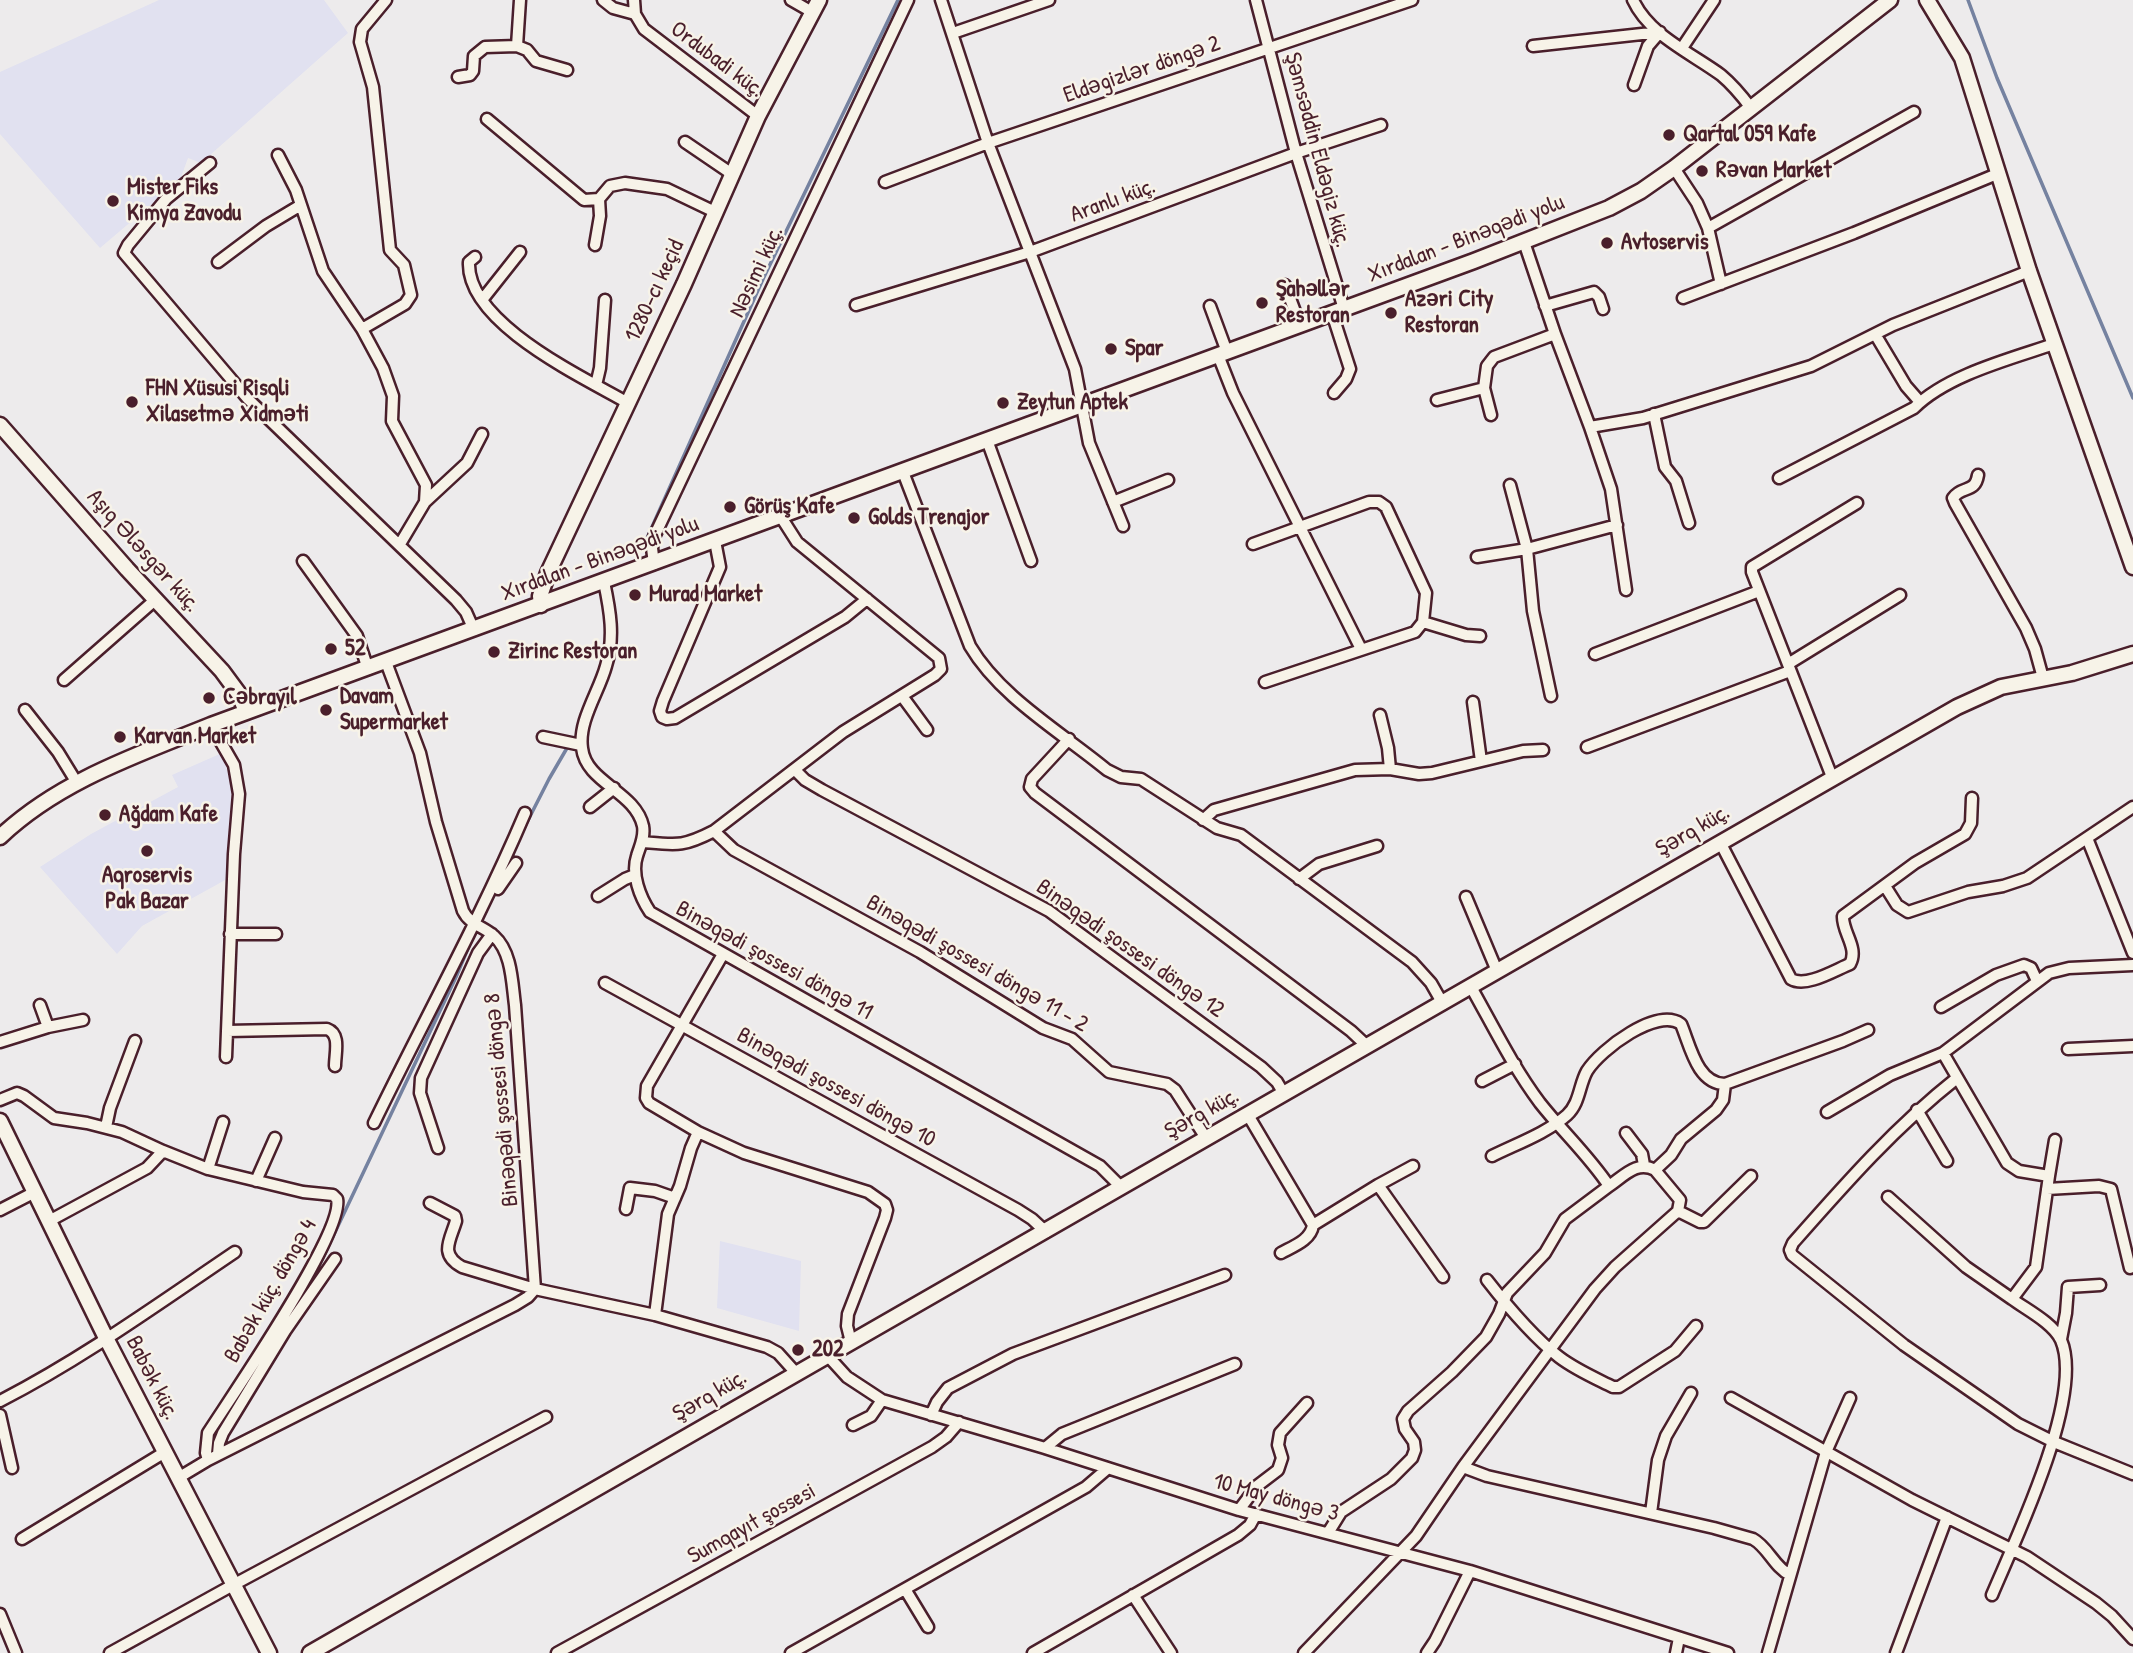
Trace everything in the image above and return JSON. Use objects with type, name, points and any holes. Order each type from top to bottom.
[{"type":"street","points":[[362,329],[405,304],[411,295],[404,265],[390,250],[373,87],[360,43],[362,29],[386,0]]},
{"type":"street","points":[[517,46],[520,0]]},
{"type":"street","points":[[603,0],[613,8],[635,14],[634,0]]},
{"type":"street","points":[[791,0],[816,6]]},
{"type":"street","name":"Nəsimi küç.","points":[[654,564],[654,537],[908,0]]},
{"type":"street","points":[[941,0],[988,143],[1075,369],[1089,443],[1124,526]]},
{"type":"street","points":[[953,33],[1049,0]]},
{"type":"street","name":"Şəmsəddin Eldəgiz küç.","points":[[1256,0],[1338,311],[1350,369],[1346,379],[1334,393]]},
{"type":"street","name":"Eldəgizlər döngə 2","points":[[885,182],[988,143],[1412,0]]},
{"type":"street","points":[[1633,0],[1643,17],[1722,76],[1751,108]]},
{"type":"street","points":[[1682,48],[1714,0]]},
{"type":"street","name":"Xırdalan - Binəqədi yolu","points":[[0,837],[44,802],[77,783],[211,725],[903,472],[1609,208],[1641,191],[1674,168],[1890,0]]},
{"type":"street","points":[[1927,0],[1962,58],[2029,271],[2133,566]]},
{"type":"street","name":"1280-cı keçid","points":[[541,605],[540,596],[548,573],[684,284],[758,116],[816,6]]},
{"type":"street","name":"Ordubadi küç.","points":[[635,14],[644,29],[758,116]]},
{"type":"street","points":[[1533,46],[1660,32]]},
{"type":"street","points":[[1634,85],[1648,46],[1660,32]]},
{"type":"street","points":[[458,77],[470,75],[473,71],[474,56],[485,47],[517,46],[527,50],[536,61],[544,65],[567,70]]},
{"type":"street","points":[[1708,228],[1914,112]]},
{"type":"street","points":[[487,119],[584,200],[599,199]]},
{"type":"street","name":"Aranlı küç.","points":[[856,305],[1030,252],[1296,153],[1381,125]]},
{"type":"street","points":[[685,142],[732,174]]},
{"type":"street","points":[[278,155],[301,205],[323,271],[362,329],[383,368],[393,396],[391,421],[426,485],[425,502]]},
{"type":"street","points":[[210,163],[166,199],[124,253],[248,399],[456,600],[466,612],[474,630]]},
{"type":"street","points":[[1674,168],[1697,203],[1708,228],[1721,284]]},
{"type":"street","points":[[1683,298],[1997,174]]},
{"type":"street","points":[[595,245],[600,216],[599,199],[610,186],[625,183],[667,189],[715,212]]},
{"type":"street","points":[[218,262],[266,226],[301,205]]},
{"type":"street","points":[[1524,242],[1611,489],[1626,590]]},
{"type":"street","points":[[482,300],[520,252]]},
{"type":"street","points":[[475,257],[469,262],[469,269],[482,300],[500,321],[524,342],[628,403]]},
{"type":"street","points":[[1590,427],[1654,414],[1811,366],[1875,334],[2029,271]]},
{"type":"street","points":[[1285,285],[1300,325]]},
{"type":"street","points":[[1545,306],[1594,292],[1603,309]]},
{"type":"street","points":[[596,384],[600,368],[605,299]]},
{"type":"street","points":[[1210,306],[1233,393],[1361,649]]},
{"type":"street","points":[[1491,415],[1484,388],[1487,366],[1494,357],[1555,334]]},
{"type":"street","points":[[1875,334],[1906,386],[1920,402]]},
{"type":"street","points":[[1779,478],[1900,416],[1960,379],[2054,344]]},
{"type":"street","points":[[1437,400],[1484,388]]},
{"type":"street","points":[[1654,414],[1665,467],[1676,481],[1689,523]]},
{"type":"street","name":"Aşıq Ələsgər küç.","points":[[0,425],[155,600],[222,671],[239,694],[246,712]]},
{"type":"street","points":[[400,544],[425,502],[467,463],[482,434]]},
{"type":"street","points":[[987,440],[1031,561]]},
{"type":"street","points":[[903,472],[970,646],[980,663],[1005,690],[1107,770],[1121,778],[1141,779],[1217,828],[1241,835],[1412,962],[1431,983],[1443,1003]]},
{"type":"street","points":[[1978,475],[1973,487],[1957,492],[1955,503],[2026,628],[2043,678]]},
{"type":"street","points":[[1113,502],[1168,480]]},
{"type":"street","points":[[1510,485],[1527,549],[1534,611],[1550,696]]},
{"type":"street","points":[[1253,544],[1369,502],[1379,502],[1386,507],[1426,593],[1423,622],[1415,632],[1265,682]]},
{"type":"street","points":[[1832,777],[1752,567],[1857,503]]},
{"type":"street","points":[[643,842],[674,845],[691,843],[714,831],[843,732],[941,670],[939,658],[797,542],[781,517]]},
{"type":"street","points":[[1478,556],[1527,549],[1617,525]]},
{"type":"street","points":[[715,541],[720,566],[663,701],[660,711],[662,717],[667,719],[675,718],[845,617],[867,599]]},
{"type":"street","points":[[303,561],[357,636],[368,669]]},
{"type":"street","points":[[598,896],[635,875],[636,858],[643,842],[644,829],[640,818],[614,788],[587,765],[581,745],[584,726],[607,665],[611,623],[604,582]]},
{"type":"street","points":[[1595,654],[1759,591]]},
{"type":"street","points":[[1587,747],[1789,667],[1900,595]]},
{"type":"street","points":[[64,680],[155,600]]},
{"type":"street","points":[[1423,622],[1466,635],[1480,636]]},
{"type":"street","name":"Şərq küç.","points":[[310,1653],[1972,699],[2001,687],[2098,666],[2133,654]]},
{"type":"street","points":[[386,662],[420,753],[436,822],[463,911],[467,919],[492,934],[478,953],[421,1078],[420,1093],[438,1148]]},
{"type":"street","points":[[902,696],[927,730]]},
{"type":"street","points":[[1473,702],[1481,761]]},
{"type":"street","points":[[25,710],[58,752],[77,783]]},
{"type":"street","points":[[1380,715],[1390,769]]},
{"type":"street","points":[[211,725],[234,765],[239,794],[226,1057]]},
{"type":"street","points":[[542,737],[581,745]]},
{"type":"street","points":[[1069,739],[1032,779],[1030,787],[1035,793],[1329,1014],[1367,1046]]},
{"type":"street","points":[[1203,820],[1214,810],[1355,770],[1390,769],[1419,774],[1432,773],[1523,751],[1543,750]]},
{"type":"street","name":"Binəqədi şossesi döngə 12","points":[[795,770],[822,790],[1049,911],[1261,1067],[1277,1082],[1284,1094]]},
{"type":"street","points":[[590,807],[614,788]]},
{"type":"street","points":[[1720,842],[1791,979],[1805,982],[1850,964],[1853,951],[1843,916],[1915,863],[1965,834],[1971,824],[1972,798]]},
{"type":"street","points":[[1885,886],[1901,910],[1908,912],[1968,892],[2027,878],[2133,807]]},
{"type":"street","points":[[478,926],[525,813]]},
{"type":"street","name":"Binəqədi şossesi döngə 11 - 2","points":[[714,831],[734,850],[920,952],[1043,1028],[1072,1040],[1110,1072],[1167,1084],[1175,1090],[1206,1138]]},
{"type":"street","points":[[2087,838],[2133,953]]},
{"type":"street","points":[[1299,878],[1319,864],[1377,846]]},
{"type":"street","points":[[374,1123],[429,1010],[498,889],[516,863]]},
{"type":"street","name":"Binəqədi şossesi döngə 11","points":[[635,875],[650,912],[1100,1166],[1121,1186]]},
{"type":"street","points":[[1466,897],[1497,971]]},
{"type":"street","points":[[230,934],[276,934]]},
{"type":"street","name":"Binəqədi şossesi döngə 8","points":[[492,934],[505,952],[515,1005],[535,1289]]},
{"type":"street","points":[[723,954],[647,1086],[646,1098],[649,1103],[698,1132],[744,1153],[868,1192],[885,1204],[885,1218],[848,1314],[847,1326],[851,1342]]},
{"type":"street","points":[[1941,1007],[1996,975],[2024,965],[2031,968],[2037,981]]},
{"type":"street","points":[[1827,1112],[1890,1075],[1943,1053],[2037,981],[2060,970],[2133,965]]},
{"type":"street","name":"Binəqədi şossesi döngə 10","points":[[605,983],[1018,1210],[1046,1232]]},
{"type":"street","points":[[1471,987],[1540,1102],[1609,1186]]},
{"type":"street","points":[[40,1004],[48,1027]]},
{"type":"street","points":[[1492,1156],[1569,1113],[1586,1074],[1609,1047],[1624,1036],[1664,1019],[1674,1019],[1681,1024],[1702,1073],[1709,1081],[1725,1084],[1868,1030]]},
{"type":"street","points":[[0,1042],[48,1027],[83,1020]]},
{"type":"street","points":[[227,1031],[327,1029],[336,1037],[335,1066]]},
{"type":"street","points":[[106,1127],[110,1108],[135,1041]]},
{"type":"street","points":[[2068,1049],[2133,1046]]},
{"type":"street","points":[[1943,1053],[2011,1168],[2049,1176]]},
{"type":"street","points":[[1482,1081],[1515,1064]]},
{"type":"street","points":[[1957,1078],[1917,1110],[1863,1163],[1793,1243],[1790,1250],[1792,1255],[1904,1345],[2018,1424],[2054,1442],[2133,1474]]},
{"type":"street","points":[[1655,1170],[1671,1155],[1681,1139],[1716,1110],[1723,1100],[1725,1084]]},
{"type":"street","name":"Babək küç. döngə 4","points":[[0,1100],[17,1093],[54,1118],[122,1132],[163,1152],[208,1169],[333,1195],[337,1199],[339,1206],[305,1281],[208,1433],[208,1460]]},
{"type":"street","points":[[1917,1110],[1947,1161]]},
{"type":"street","points":[[1248,1115],[1313,1225],[1312,1233],[1308,1237],[1281,1253]]},
{"type":"street","name":"Babək küç.","points":[[0,1121],[106,1338],[269,1653]]},
{"type":"street","points":[[208,1169],[223,1122]]},
{"type":"street","points":[[655,1315],[668,1214],[698,1132]]},
{"type":"street","points":[[1626,1133],[1642,1154],[1644,1165]]},
{"type":"street","points":[[257,1181],[275,1138]]},
{"type":"street","points":[[2012,1299],[2036,1267],[2056,1140]]},
{"type":"street","points":[[49,1221],[147,1168],[163,1152]]},
{"type":"street","points":[[1304,1653],[1403,1552],[1595,1289],[1615,1267],[1678,1211],[1680,1200],[1655,1170],[1644,1165],[1633,1169],[1565,1219],[1545,1253],[1511,1287],[1486,1337],[1408,1411],[1403,1419],[1405,1429],[1414,1442],[1412,1458],[1391,1479],[1341,1512],[1328,1533]]},
{"type":"street","points":[[1313,1225],[1413,1166]]},
{"type":"street","points":[[1678,1211],[1704,1222],[1751,1176]]},
{"type":"street","points":[[1378,1185],[1443,1277]]},
{"type":"street","points":[[2047,1189],[2099,1186],[2110,1189],[2130,1268]]},
{"type":"street","points":[[626,1209],[629,1188],[655,1191],[675,1198]]},
{"type":"street","points":[[0,1210],[35,1192]]},
{"type":"street","points":[[1888,1197],[1966,1268],[2050,1327],[2061,1339]]},
{"type":"street","points":[[430,1203],[455,1216],[456,1221],[447,1249],[453,1262],[461,1267],[535,1289],[655,1315],[767,1347],[778,1353],[796,1373]]},
{"type":"street","points":[[0,1401],[35,1383],[106,1338],[235,1252]]},
{"type":"street","points":[[218,1454],[223,1433],[285,1331],[335,1259]]},
{"type":"street","points":[[931,1415],[948,1388],[1013,1354],[1225,1275]]},
{"type":"street","points":[[1487,1280],[1503,1301],[1550,1349],[1581,1371],[1613,1387],[1619,1387],[1675,1351],[1696,1326]]},
{"type":"street","points":[[1992,1595],[2054,1442],[2065,1377],[2061,1339],[2068,1287],[2100,1284]]},
{"type":"street","points":[[178,1478],[218,1454],[515,1305],[535,1289]]},
{"type":"street","name":"10 May döngə 3","points":[[827,1356],[847,1377],[882,1400],[1045,1448],[1239,1510],[1470,1572],[1728,1653]]},
{"type":"street","points":[[1045,1448],[1062,1434],[1235,1364]]},
{"type":"street","points":[[1651,1513],[1658,1460],[1666,1436],[1691,1393]]},
{"type":"street","points":[[1731,1398],[1826,1452],[2011,1549],[2096,1603],[2133,1639]]},
{"type":"street","points":[[1768,1653],[1826,1452],[1850,1398]]},
{"type":"street","points":[[853,1425],[871,1416],[882,1400]]},
{"type":"street","points":[[1239,1510],[1258,1486],[1278,1469],[1282,1458],[1278,1445],[1280,1433],[1307,1403]]},
{"type":"street","points":[[0,1415],[12,1468]]},
{"type":"street","points":[[110,1653],[545,1418]]},
{"type":"street","name":"Sumqayıt şossesi","points":[[557,1653],[932,1447],[946,1437],[959,1422]]},
{"type":"street","points":[[22,1539],[165,1452]]},
{"type":"street","points":[[1463,1467],[1487,1476],[1753,1539],[1777,1566],[1790,1575]]},
{"type":"street","points":[[791,1653],[1086,1487],[1107,1469]]},
{"type":"street","points":[[1033,1653],[1238,1535],[1250,1525],[1256,1514]]},
{"type":"street","points":[[1896,1653],[1947,1517]]},
{"type":"street","points":[[1427,1653],[1470,1572]]},
{"type":"street","points":[[905,1589],[928,1627]]},
{"type":"street","points":[[1133,1595],[1171,1653]]},
{"type":"street","points":[[0,1614],[16,1653]]},
{"type":"street","points":[[1676,1653],[1679,1637]]},
{"type":"shaded area","name":"Mister Fiks Kimya Zavodu","points":[[159,0],[324,0],[348,33],[201,163],[188,158],[180,180],[100,248],[0,134],[0,72]]},
{"type":"shaded area","name":"Aqroservis Pak Bazar","points":[[222,753],[233,790],[227,879],[142,926],[117,954],[40,867],[91,834],[178,787],[172,775]]},
{"type":"shaded area","points":[[720,1241],[801,1261],[799,1331],[717,1308]]},
{"type":"waterway","points":[[643,547],[763,279],[898,0]]},
{"type":"waterway","points":[[1968,0],[1997,78],[2133,398]]},
{"type":"waterway","points":[[521,834],[567,748]]},
{"type":"waterway","points":[[287,1320],[319,1266],[474,934]]},
{"type":"waterway","points":[[211,1440],[264,1356]]},
{"type":"place","name":"Qartal 059 Kafe","points":[[1669,135]]},
{"type":"place","name":"Rəvan Market","points":[[1702,171]]},
{"type":"place","name":"Mister Fiks Kimya Zavodu","points":[[113,201]]},
{"type":"place","name":"Avtoservis","points":[[1607,243]]},
{"type":"place","name":"Şahəllər Restoran","points":[[1262,303]]},
{"type":"place","name":"Azəri City Restoran","points":[[1391,313]]},
{"type":"place","name":"Spar","points":[[1111,349]]},
{"type":"place","name":"FHN Xüsusi Risqli Xilasetmə Xidməti","points":[[132,402]]},
{"type":"place","name":"Zeytun Aptek","points":[[1003,403]]},
{"type":"place","name":"Görüş Kafe","points":[[730,507]]},
{"type":"place","name":"Golds Trenajor","points":[[854,518]]},
{"type":"place","name":"Murad Market","points":[[635,595]]},
{"type":"place","name":"52","points":[[331,649]]},
{"type":"place","name":"Zirinc Restoran","points":[[494,652]]},
{"type":"place","name":"Cəbrayıl","points":[[209,698]]},
{"type":"place","name":"Davam Supermarket","points":[[326,710]]},
{"type":"place","name":"Karvan Market","points":[[120,737]]},
{"type":"place","name":"Ağdam Kafe","points":[[105,815]]},
{"type":"place","name":"Aqroservis Pak Bazar","points":[[147,851]]},
{"type":"place","name":"202","points":[[798,1350]]}]
